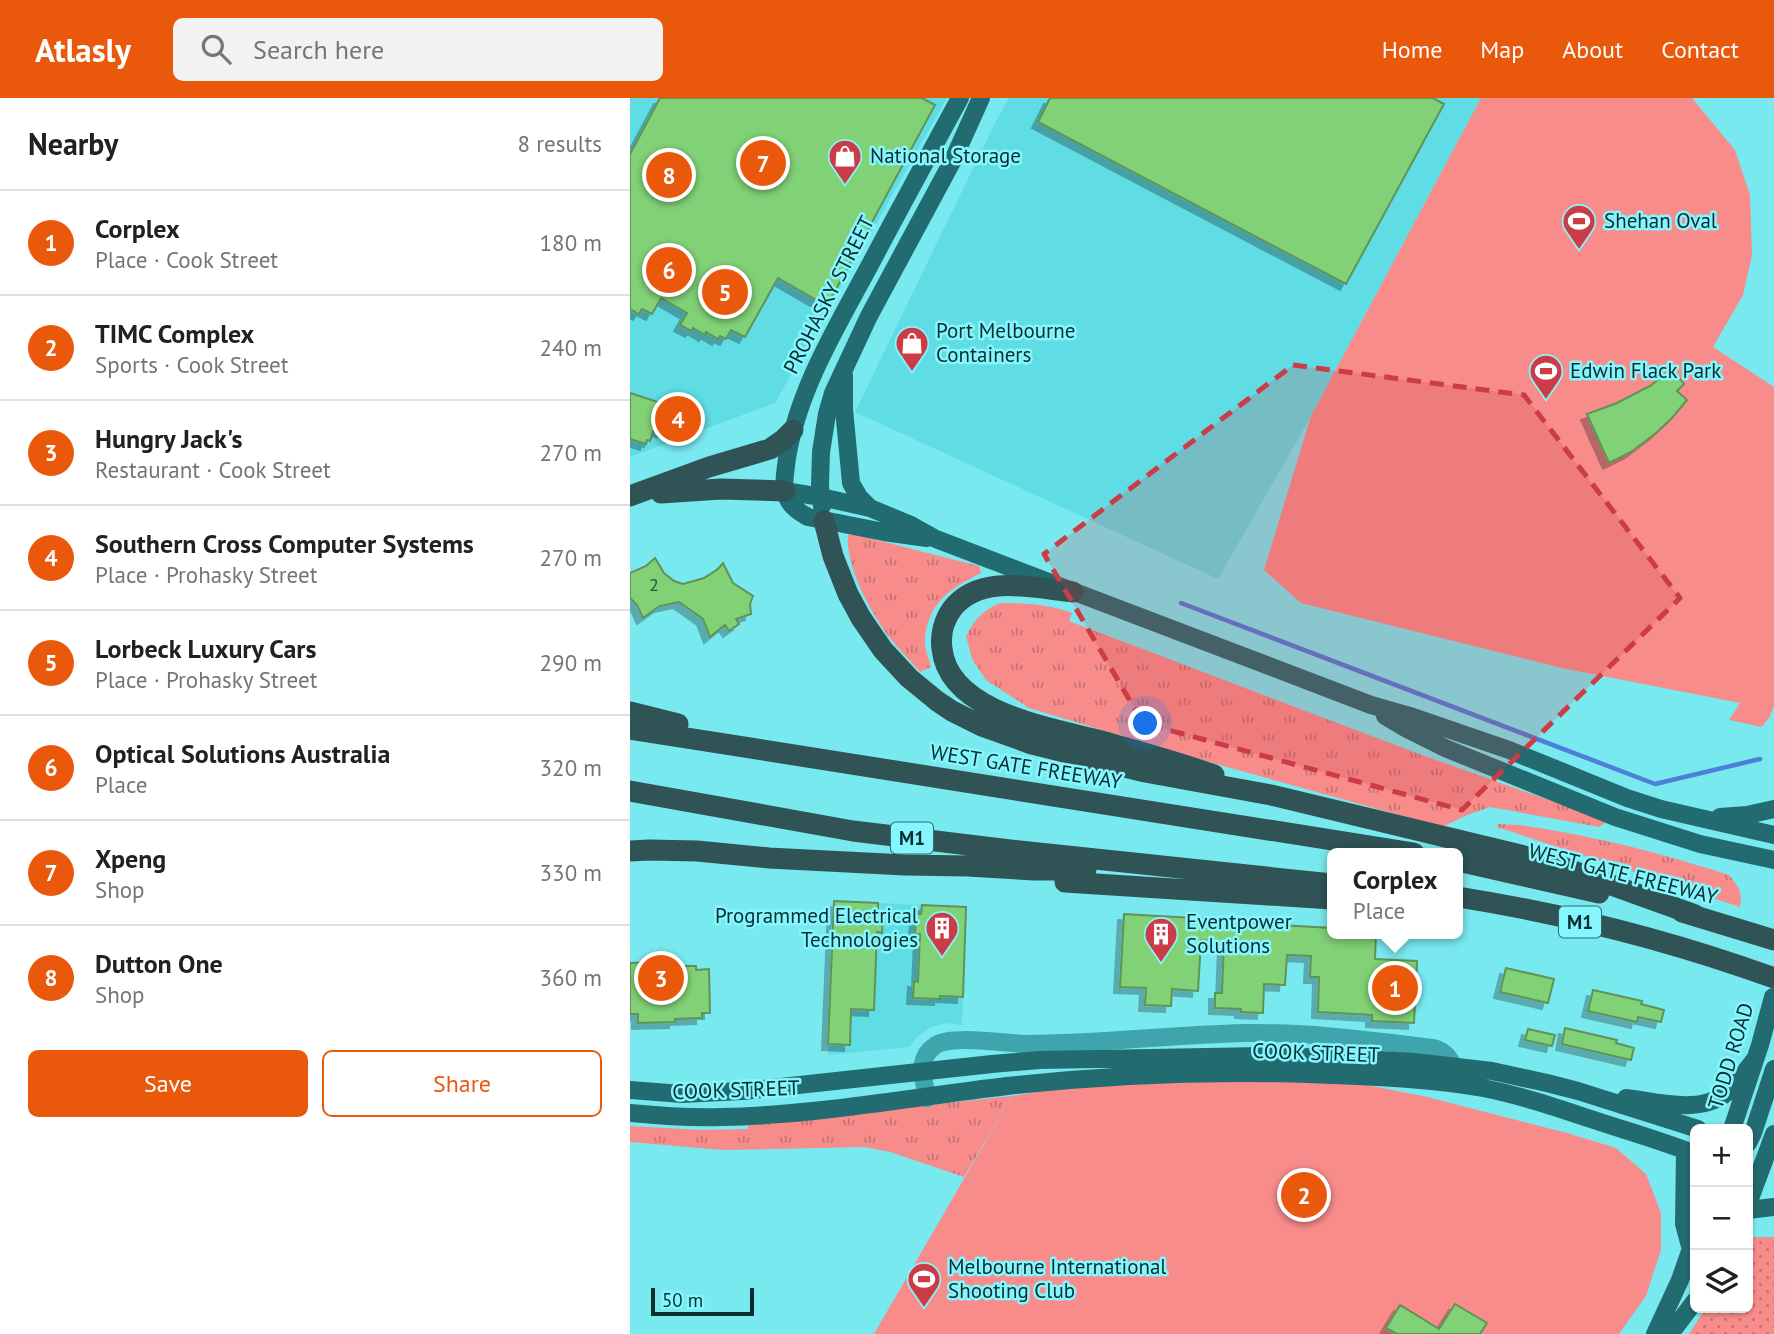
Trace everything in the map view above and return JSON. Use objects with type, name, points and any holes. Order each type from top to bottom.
[{"type":"highway","points":[[630,497],[709,467],[770,449],[793,430]]},
{"type":"highway","points":[[630,497],[695,490],[785,491]]},
{"type":"highway","points":[[816,519],[844,584],[871,634],[889,657],[937,701],[1000,734],[1176,779],[1271,795],[1545,861],[1702,917]]},
{"type":"highway","points":[[1073,592],[993,586],[972,592],[959,602],[947,616],[941,641],[942,656],[960,688],[981,701],[1036,724],[1186,765],[1271,795]]},
{"type":"highway","points":[[630,712],[823,759]]},
{"type":"highway","name":"WEST GATE FREEWAY","points":[[630,729],[1383,848]]},
{"type":"highway","name":"M1","points":[[630,791],[853,831],[1327,883]]},
{"type":"highway","points":[[630,851],[697,851],[769,858],[1034,870],[1197,870]]},
{"type":"highway","points":[[769,858],[790,869],[860,875],[1063,882],[1327,899]]},
{"type":"highway","name":"WEST GATE FREEWAY","points":[[1463,862],[1702,917],[1774,940]]},
{"type":"highway","name":"M1","points":[[1463,898],[1630,933],[1700,953],[1773,987]]},
{"type":"main road","name":"PROHASKY STREET","points":[[785,491],[784,477],[793,430],[801,402],[818,363],[960,98]]},
{"type":"main road","points":[[816,519],[821,497],[823,431],[833,393],[869,316],[953,160],[981,98]]},
{"type":"main road","points":[[844,365],[844,409],[851,483],[859,497],[870,508]]},
{"type":"main road","points":[[785,491],[870,508],[936,539],[1073,592],[1371,705],[1498,746],[1627,798],[1685,815],[1774,835]]},
{"type":"main road","points":[[785,491],[799,512],[816,519],[910,537],[936,539]]},
{"type":"main road","points":[[1371,705],[1426,739],[1572,800],[1649,829],[1700,844],[1774,860]]},
{"type":"main road","points":[[1685,815],[1729,817],[1774,809]]},
{"type":"main road","points":[[1752,856],[1774,873]]},
{"type":"main road","name":"TODD ROAD","points":[[1733,1124],[1755,1059],[1773,987]]},
{"type":"main road","name":"COOK STREET","points":[[630,1090],[682,1094],[743,1091],[1040,1060],[1262,1056],[1344,1058],[1414,1062],[1492,1071],[1578,1091],[1690,1126]]},
{"type":"main road","points":[[1578,1091],[1676,1105],[1695,1105],[1718,1098],[1728,1091],[1755,1059]]},
{"type":"main road","points":[[1753,1133],[1774,1069]]},
{"type":"main road","name":"COOK STREET","points":[[630,1113],[697,1118],[745,1116],[1055,1082],[1160,1074],[1293,1073],[1449,1083],[1504,1092],[1690,1152]]},
{"type":"main road","points":[[1753,1192],[1770,1156],[1774,1133]]},
{"type":"main road","points":[[1753,1150],[1770,1156]]},
{"type":"main road","points":[[1690,1152],[1684,1224],[1690,1237]]},
{"type":"main road","points":[[1753,1210],[1774,1208]]},
{"type":"main road","points":[[1656,1334],[1691,1250]]},
{"type":"main road","points":[[1670,1334],[1690,1308]]},
{"type":"street","name":"COOK STREET","points":[[923,1072],[923,1057],[938,1044],[950,1041],[1023,1044],[1244,1033],[1362,1039],[1438,1049],[1449,1056],[1454,1067]]},
{"type":"street","points":[[1164,1057],[1184,1037]]},
{"type":"street","points":[[923,1072],[927,1098]]},
{"type":"highlighted area","points":[[1293,365],[1524,395],[1680,598],[1462,810],[1143,723],[1044,554]]},
{"type":"shaded area","points":[[630,98],[947,98],[775,403],[630,457]]},
{"type":"shaded area","points":[[1009,98],[1481,98],[1311,416],[1218,579],[855,412]]},
{"type":"shaded area","points":[[834,901],[966,907],[962,1025],[945,1023],[929,1028],[909,1047],[828,1055]]},
{"type":"green space","name":"Edwin Flack Park","points":[[1481,98],[1692,98],[1735,150],[1750,195],[1752,255],[1743,295],[1713,347],[1774,387],[1774,706],[1762,727],[1729,720],[1740,703],[1562,668],[1301,603],[1264,570],[1311,416]]},
{"type":"green space","points":[[853,534],[979,566],[981,573],[951,591],[931,615],[925,642],[931,667],[920,672],[895,644],[870,607],[851,562],[848,535]]},
{"type":"green space","points":[[1000,603],[1036,605],[1072,613],[1069,621],[1419,754],[1608,821],[1599,827],[1490,807],[1442,827],[1029,708],[986,680],[972,659],[966,636],[980,616]]},
{"type":"green space","points":[[1498,824],[1597,839],[1729,875],[1739,890],[1740,907],[1497,827]]},
{"type":"green space","points":[[1179,1076],[1367,1085],[1427,1097],[1616,1148],[1646,1174],[1661,1213],[1661,1250],[1646,1296],[1619,1334],[874,1334],[1012,1096],[1067,1087]]},
{"type":"green space","points":[[1012,1096],[964,1177],[890,1152],[864,1147],[723,1150],[630,1142],[630,1126],[700,1130],[748,1129],[748,1124]]},
{"type":"green space","points":[[1753,1237],[1774,1237],[1774,1334],[1689,1334],[1703,1313],[1753,1313]]},
{"type":"building","points":[[660,98],[922,98],[935,105],[827,306],[778,278],[745,337],[731,330],[726,339],[720,336],[718,339],[706,332],[705,335],[680,325],[687,313],[661,298],[652,314],[642,309],[639,314],[630,309],[630,154]]},
{"type":"building","points":[[1050,98],[1433,98],[1444,104],[1346,284],[1038,122]]},
{"type":"building","points":[[1672,369],[1684,384],[1677,391],[1687,400],[1656,433],[1631,452],[1609,463],[1587,414],[1617,403],[1650,386]]},
{"type":"building","points":[[630,393],[688,412],[684,428],[666,432],[654,429],[650,441],[647,440],[646,444],[630,439]]},
{"type":"building","points":[[655,558],[664,573],[683,584],[704,578],[723,563],[733,583],[753,596],[751,614],[736,619],[739,624],[729,631],[725,625],[710,637],[703,619],[679,602],[660,606],[643,618],[630,598],[630,573],[646,566]]},
{"type":"building","points":[[834,901],[878,903],[878,913],[883,913],[882,933],[877,932],[874,1010],[851,1009],[850,1045],[828,1044]]},
{"type":"building","name":"Programmed Electrical Technologies","points":[[922,905],[966,907],[963,997],[913,998],[914,981],[918,982],[920,934],[915,934],[916,914],[921,914]]},
{"type":"building","points":[[1124,914],[1327,928],[1327,939],[1376,939],[1375,959],[1417,961],[1414,1023],[1372,1021],[1372,1015],[1318,1012],[1319,977],[1310,977],[1311,956],[1287,955],[1285,985],[1264,984],[1263,1013],[1215,1008],[1215,993],[1222,993],[1224,942],[1201,940],[1198,991],[1172,989],[1171,1006],[1145,1005],[1146,988],[1120,987]]},
{"type":"building","points":[[657,962],[655,966],[696,966],[696,970],[709,969],[710,1013],[702,1013],[702,1018],[675,1019],[675,1022],[638,1023],[638,1014],[630,1014],[630,963]]},
{"type":"building","points":[[1506,968],[1554,979],[1548,1003],[1500,992]]},
{"type":"building","points":[[1593,990],[1642,1001],[1641,1004],[1664,1010],[1661,1022],[1638,1017],[1637,1022],[1588,1011]]},
{"type":"building","points":[[1565,1028],[1617,1040],[1616,1043],[1634,1048],[1631,1060],[1562,1044]]},
{"type":"building","points":[[1528,1029],[1555,1035],[1552,1046],[1525,1040]]},
{"type":"building","points":[[1455,1304],[1487,1323],[1480,1334],[1397,1334],[1386,1328],[1400,1305],[1439,1329]]},
{"type":"waterway","points":[[1181,603],[1655,784],[1760,759]]},
{"type":"place","name":"Xpeng","points":[[763,163]]},
{"type":"place","name":"Dutton One","points":[[669,175]]},
{"type":"place","name":"National Storage","points":[[845,186]]},
{"type":"place","name":"Shehan Oval","points":[[1579,251]]},
{"type":"place","name":"Optical Solutions Australia","points":[[669,270]]},
{"type":"place","name":"Lorbeck Luxury Cars","points":[[725,292]]},
{"type":"place","name":"Port Melbourne Containers","points":[[912,373]]},
{"type":"place","name":"Edwin Flack Park","points":[[1546,401]]},
{"type":"place","name":"Southern Cross Computer Systems","points":[[678,419]]},
{"type":"place","name":"Programmed Electrical Technologies","points":[[942,958]]},
{"type":"place","name":"Eventpower Solutions","points":[[1161,964]]},
{"type":"place","name":"Hungry Jack's","points":[[661,978]]},
{"type":"place","name":"Corplex","points":[[1395,988]]},
{"type":"place","name":"TIMC Complex","points":[[1304,1195]]},
{"type":"place","name":"Melbourne International Shooting Club","points":[[924,1309]]}]
